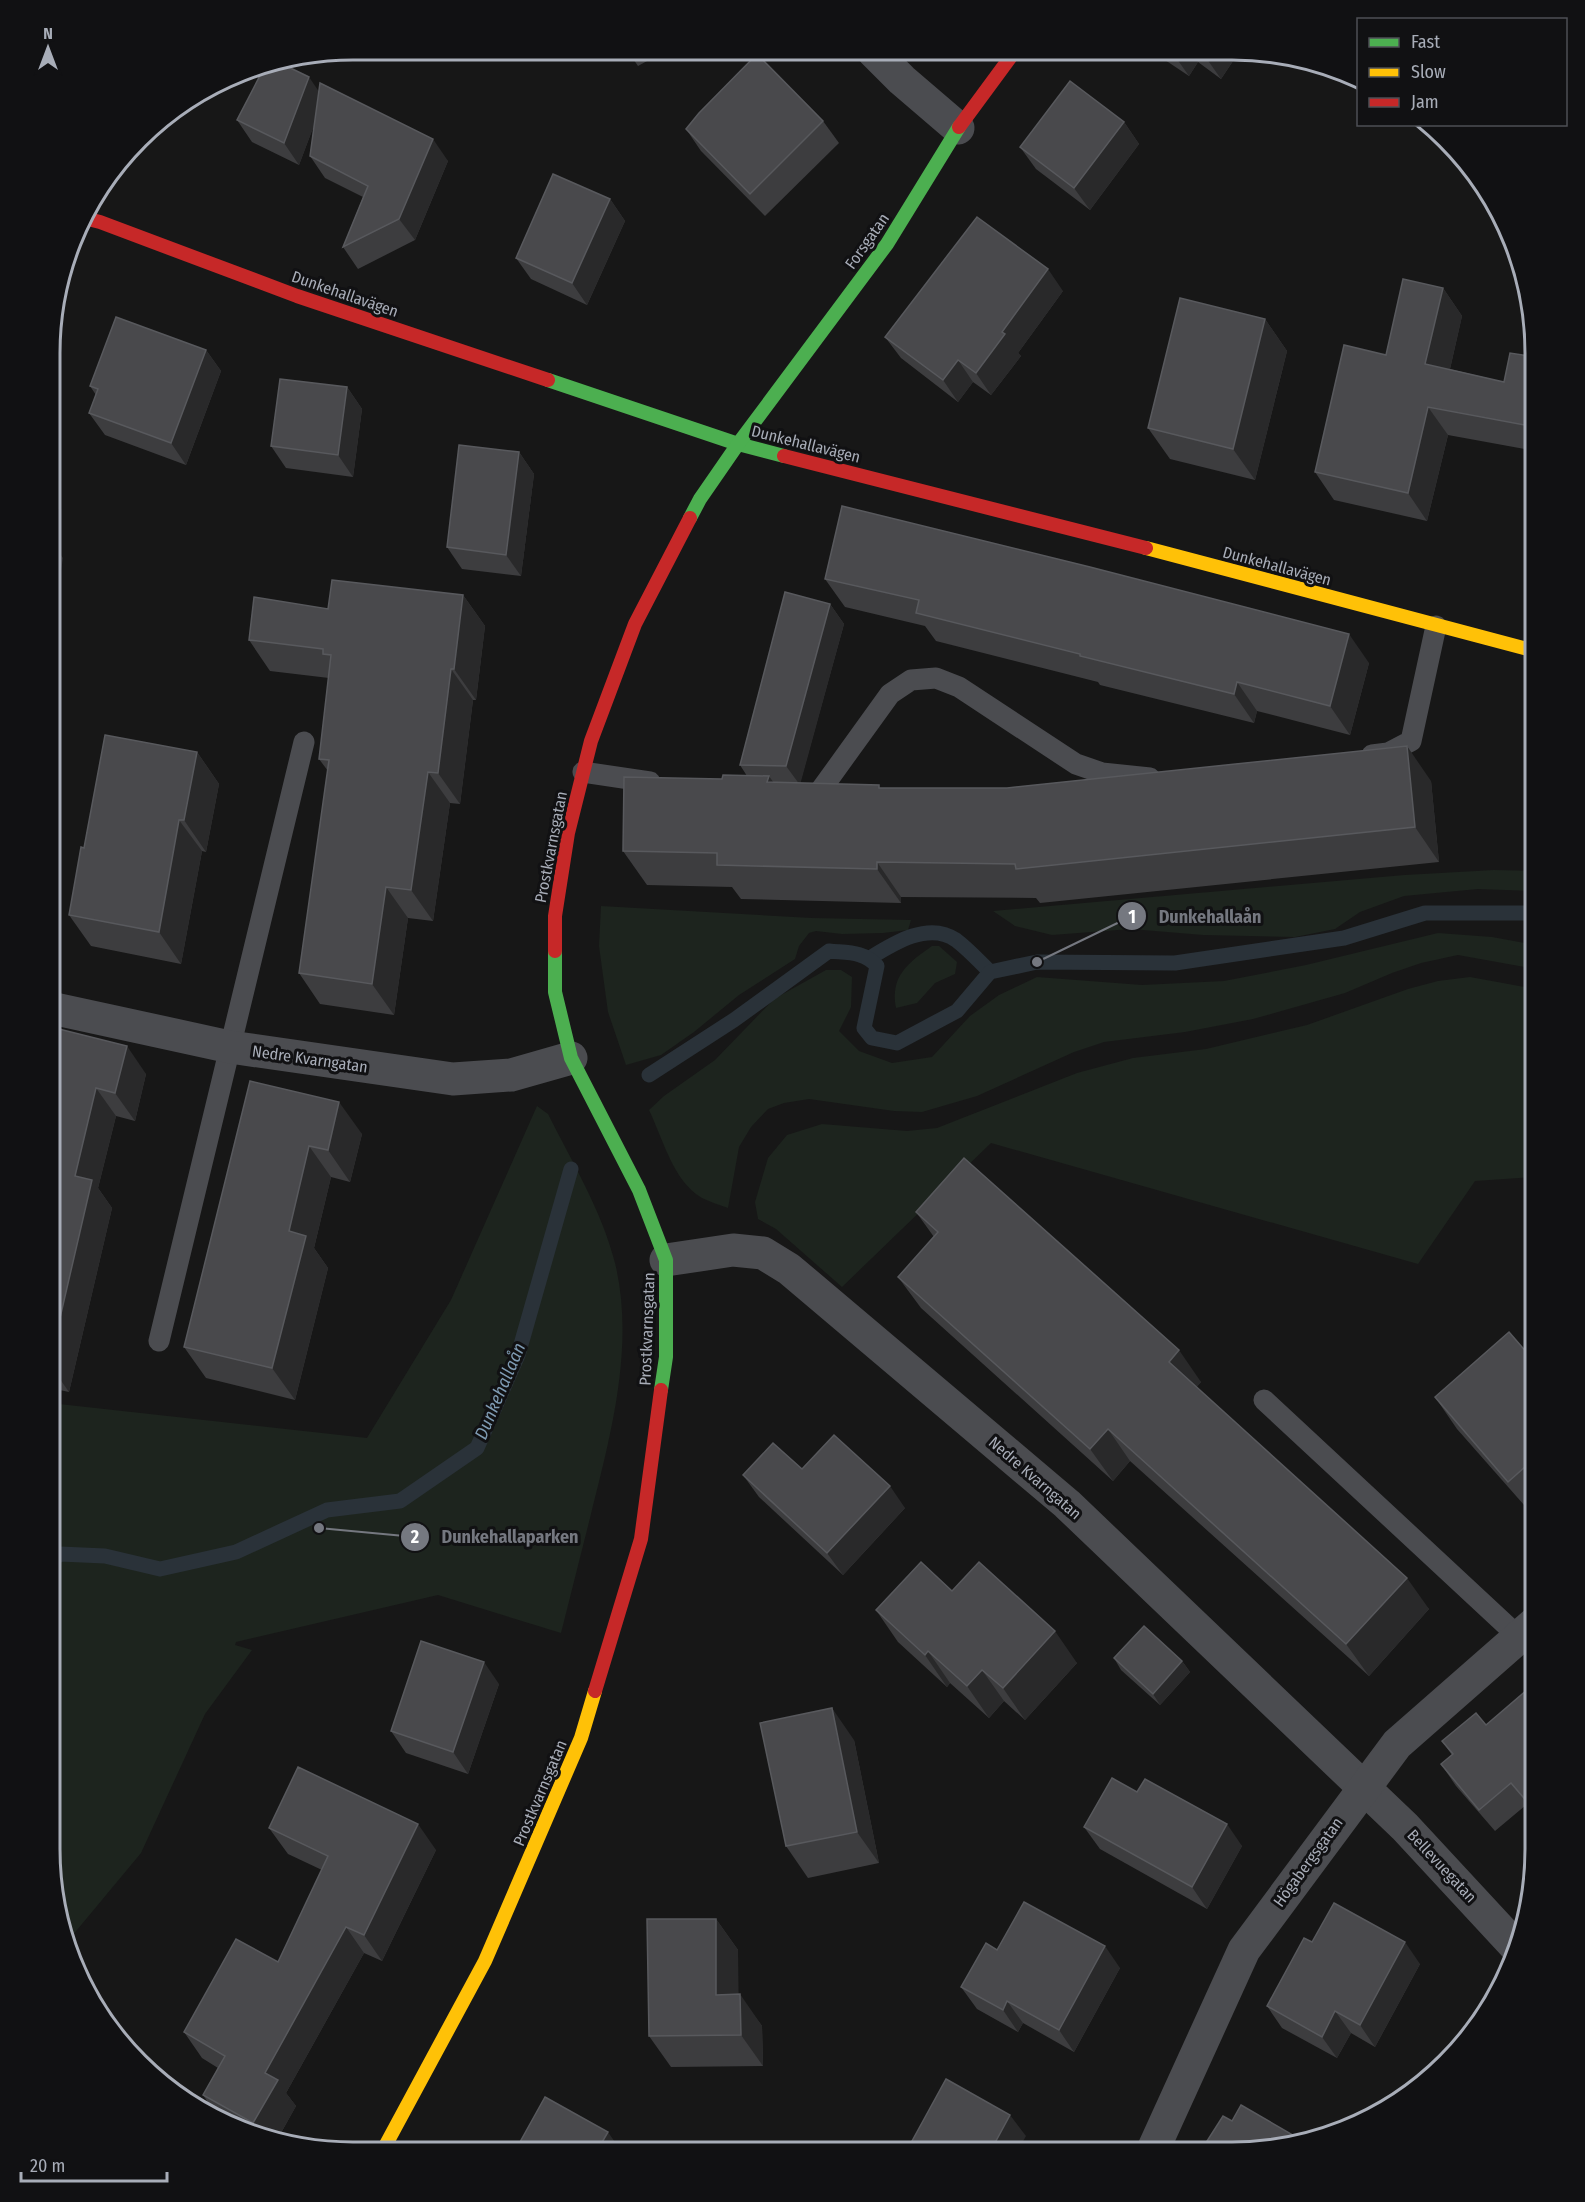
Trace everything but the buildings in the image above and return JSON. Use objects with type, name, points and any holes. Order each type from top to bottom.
[{"type":"street","points":[[882,60],[958,128]]},
{"type":"street","name":"Forsgatan","points":[[738,444],[887,244],[958,128],[1008,60]]},
{"type":"street","name":"Dunkehallavägen","points":[[92,220],[297,296],[738,444],[1025,516],[1525,648]]},
{"type":"street","name":"Prostkvarnsgatan","points":[[387,2142],[485,1961],[581,1738],[641,1539],[666,1357],[666,1260],[639,1190],[571,1058],[555,992],[555,916],[568,833],[591,741],[635,624],[700,499],[738,444]]},
{"type":"street","name":"Nedre Kvarngatan","points":[[60,1010],[230,1047],[453,1079],[511,1075],[571,1058]]},
{"type":"street","name":"Nedre Kvarngatan","points":[[666,1260],[732,1250],[763,1253],[789,1269],[1067,1504],[1363,1787]]},
{"type":"street","name":"Högabergsgatan","points":[[1157,2142],[1244,1950],[1397,1744],[1525,1632]]},
{"type":"street","name":"Bellevuegatan","points":[[1363,1787],[1405,1827],[1510,1940]]},
{"type":"lane","points":[[1353,757],[1388,753],[1411,741],[1436,626]]},
{"type":"lane","points":[[782,798],[816,798],[890,693],[911,680],[936,678],[959,687],[1076,764],[1102,773],[1143,779],[1166,776]]},
{"type":"lane","points":[[159,1341],[304,742]]},
{"type":"lane","points":[[583,772],[665,784]]},
{"type":"lane","points":[[1264,1400],[1525,1628]]},
{"type":"shaded area","points":[[1494,870],[1525,871],[1525,891],[1478,889],[1404,896],[1360,912],[1335,929],[1295,937],[1203,935],[1131,929],[1052,935],[1015,926],[993,911],[1405,875]]},
{"type":"shaded area","points":[[601,906],[812,918],[911,920],[908,930],[883,933],[842,934],[816,931],[809,933],[799,946],[795,959],[739,995],[694,1032],[661,1055],[626,1065],[608,1012],[599,946]]},
{"type":"shaded area","points":[[1438,933],[1492,937],[1525,943],[1525,967],[1458,955],[1421,963],[1345,993],[1253,1019],[1185,1032],[1104,1042],[1074,1052],[977,1096],[922,1112],[894,1111],[809,1099],[784,1103],[768,1109],[751,1127],[739,1147],[728,1208],[702,1198],[683,1181],[649,1110],[664,1096],[715,1060],[774,999],[826,970],[841,970],[852,977],[851,1007],[839,1031],[859,1051],[892,1063],[932,1057],[970,1016],[999,995],[1037,977],[1142,985],[1224,981],[1306,965]]},
{"type":"shaded area","points":[[932,946],[939,946],[957,962],[955,974],[935,983],[917,1003],[896,1008],[898,979],[915,958]]},
{"type":"shaded area","points":[[1470,977],[1525,987],[1525,1178],[1475,1181],[1418,1264],[991,1143],[842,1287],[776,1229],[758,1219],[755,1202],[768,1158],[787,1135],[822,1124],[907,1131],[937,1128],[1077,1073],[1133,1058],[1206,1049],[1307,1025],[1408,989],[1438,981]]},
{"type":"shaded area","points":[[537,1106],[548,1114],[586,1187],[609,1244],[621,1294],[621,1357],[613,1421],[561,1633],[438,1595],[236,1642],[235,1645],[252,1650],[205,1714],[141,1853],[73,1935],[63,1887],[60,1849],[60,1404],[367,1438],[451,1300]]},
{"type":"waterway","name":"Dunkehallaån","points":[[649,1075],[734,1020],[829,951],[861,955],[877,966],[864,1028],[872,1038],[897,1043],[957,1011],[990,972],[1037,962],[1175,963],[1344,938],[1425,913],[1525,913]]},
{"type":"waterway","points":[[870,958],[912,936],[935,933],[956,940],[990,972]]},
{"type":"waterway","name":"Dunkehallaån","points":[[60,1554],[105,1556],[160,1569],[236,1552],[327,1510],[400,1501],[477,1448],[518,1355],[571,1169]]},
{"type":"traffic: fast","points":[[690,518],[700,499],[738,444],[887,244],[959,127]]},
{"type":"traffic: fast","points":[[548,380],[738,444],[784,456]]},
{"type":"traffic: fast","points":[[555,951],[555,992],[571,1058],[639,1190],[666,1260],[666,1357],[661,1390]]},
{"type":"traffic: slow","points":[[1146,548],[1525,648]]},
{"type":"traffic: slow","points":[[387,2142],[485,1961],[581,1738],[595,1691]]},
{"type":"traffic: jam","points":[[959,127],[1008,60]]},
{"type":"traffic: jam","points":[[92,220],[297,296],[548,380]]},
{"type":"traffic: jam","points":[[784,456],[1146,548]]},
{"type":"traffic: jam","points":[[555,951],[555,916],[568,833],[591,741],[635,624],[690,518]]},
{"type":"traffic: jam","points":[[595,1691],[641,1539],[661,1390]]},
{"type":"place","name":"Dunkehallaån","points":[[1037,962]]},
{"type":"place","name":"Dunkehallaparken","points":[[319,1528]]}]
